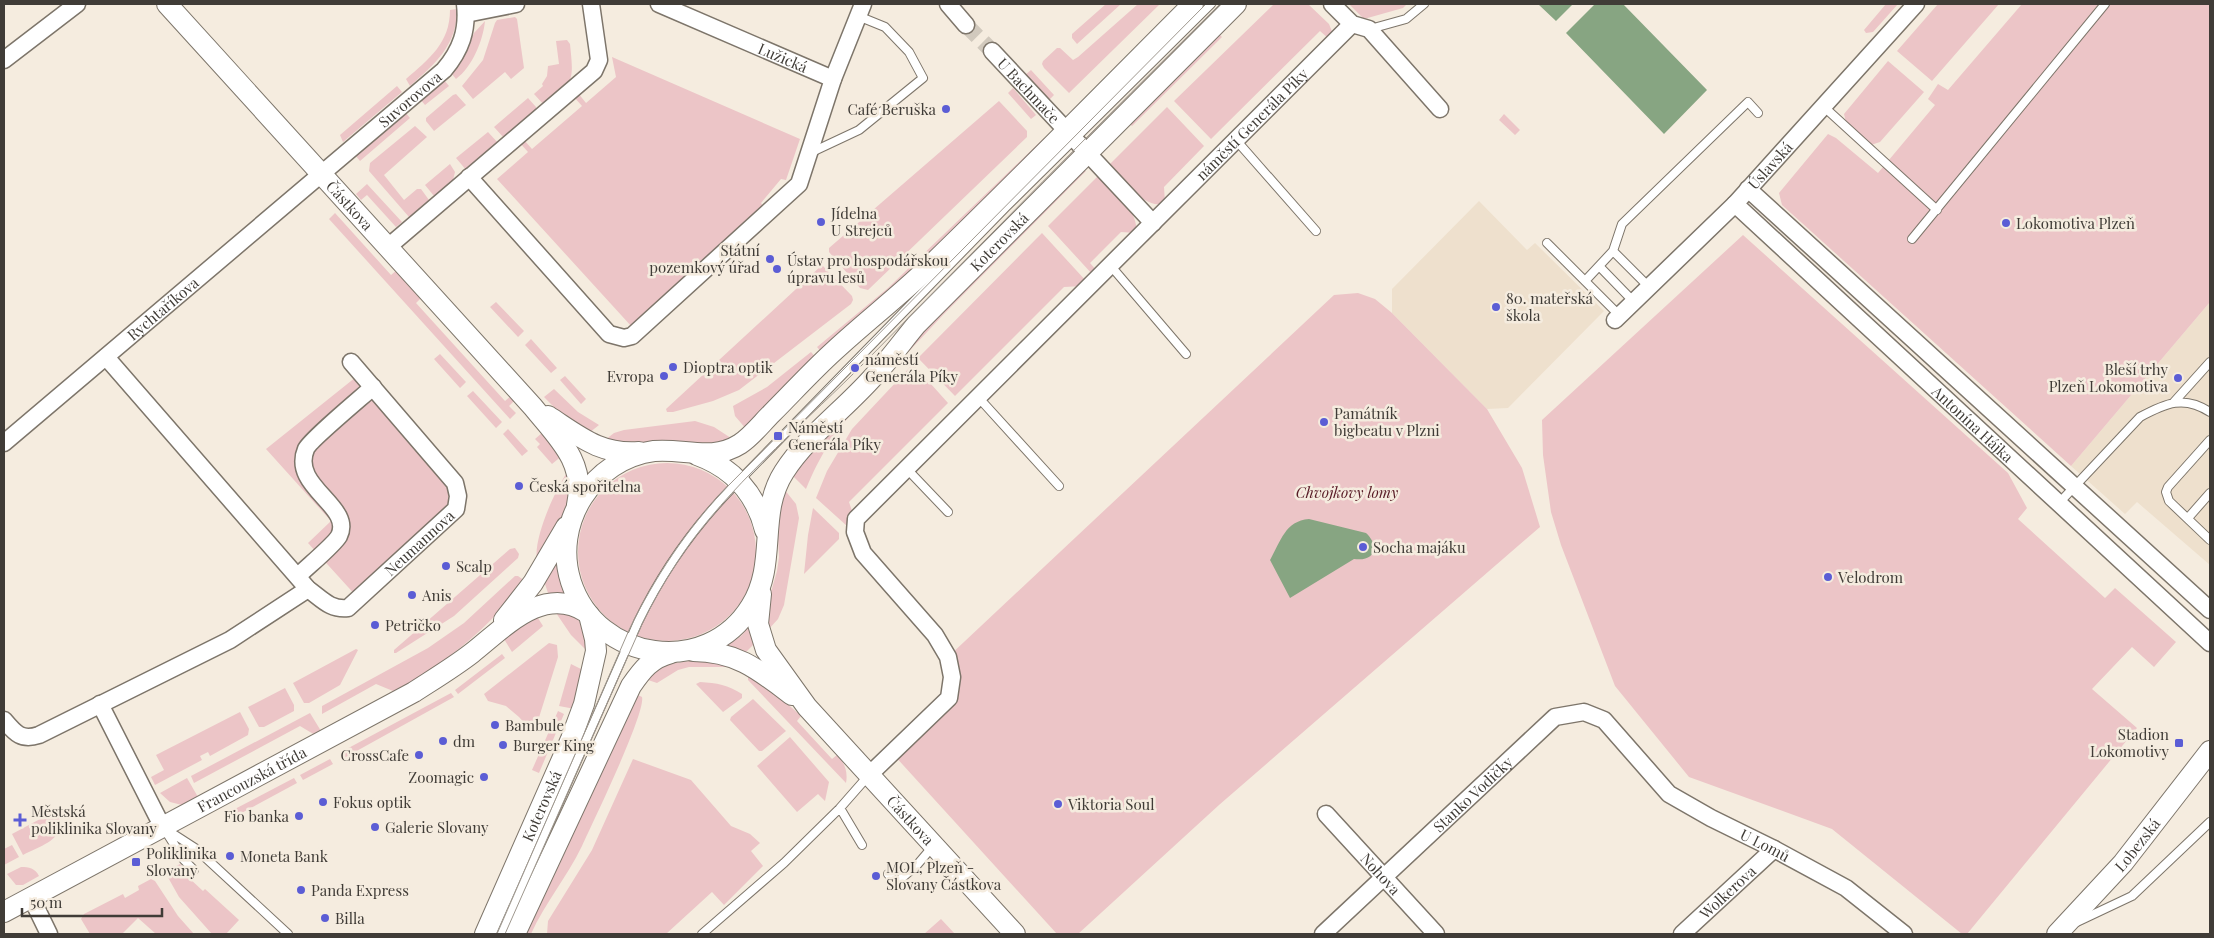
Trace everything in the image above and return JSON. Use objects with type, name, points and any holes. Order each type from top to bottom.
[{"type":"street","points":[[4,60],[77,4]]},
{"type":"street","name":"Částkova","points":[[167,4],[533,407],[564,446],[578,471],[580,484],[575,511]]},
{"type":"street","points":[[465,9],[516,4]]},
{"type":"street","points":[[388,247],[594,71],[599,60],[591,4]]},
{"type":"street","name":"Lužická","points":[[659,4],[834,79]]},
{"type":"street","points":[[948,4],[966,25]]},
{"type":"street","name":"Koterovská","points":[[514,934],[631,686],[640,672],[652,661],[714,641],[728,632],[749,610],[763,582],[767,565],[768,521],[776,486],[795,456],[874,376],[916,324],[1194,4]]},
{"type":"street","name":"Koterovská","points":[[485,934],[571,739],[584,704],[596,651],[596,638],[588,614],[572,586],[568,573],[566,544],[575,511],[593,483],[614,465],[640,454],[653,452],[717,454],[728,451],[746,439],[833,352],[1236,4]]},
{"type":"street","points":[[1332,4],[1352,24],[1368,29],[1440,109]]},
{"type":"street","name":"Úslavská","points":[[1618,318],[1735,204],[1916,4]]},
{"type":"street","name":"Suvorovova","points":[[322,174],[444,70],[460,48],[465,30],[465,9]]},
{"type":"street","points":[[469,177],[609,334],[624,338],[632,336],[799,184],[834,79],[860,10]]},
{"type":"street","name":"náměstí Generála Píky","points":[[869,775],[949,698],[952,677],[948,657],[935,634],[863,553],[855,532],[858,516],[1352,24]]},
{"type":"street","name":"U Bachmače","points":[[992,51],[1076,141]]},
{"type":"street","points":[[1076,141],[1153,223]]},
{"type":"street","name":"Rychtaříkova","points":[[6,436],[106,357],[322,174]]},
{"type":"street","name":"Antonína Hájka","points":[[1748,189],[2210,610]]},
{"type":"street","name":"Antonína Hájka","points":[[1735,204],[2210,643]]},
{"type":"street","name":"Neumannova","points":[[106,357],[308,589],[332,608],[348,608],[456,509],[458,496],[455,483],[352,362]]},
{"type":"street","points":[[298,576],[339,536],[341,527],[339,516],[306,476],[302,462],[306,447],[373,387]]},
{"type":"street","name":"Částkova","points":[[533,407],[600,449],[621,453],[653,452]]},
{"type":"street","name":"Koterovská","points":[[688,453],[718,465],[739,481],[757,507],[766,533],[768,547]]},
{"type":"street","name":"Francouzská třída","points":[[492,635],[533,583],[575,511]]},
{"type":"street","name":"Částkova","points":[[763,582],[758,611],[758,624],[766,650],[807,707],[1015,934]]},
{"type":"street","points":[[4,720],[16,735],[31,738],[39,735],[230,640],[308,589]]},
{"type":"street","name":"Francouzská třída","points":[[4,912],[414,692],[456,665],[516,617],[540,605],[550,604],[572,605],[588,614]]},
{"type":"street","name":"Koterovská","points":[[588,614],[611,635],[627,644],[646,650],[681,652]]},
{"type":"street","name":"Částkova","points":[[681,652],[714,652],[752,665],[807,707]]},
{"type":"street","points":[[100,704],[162,826]]},
{"type":"street","name":"Stanko Vodičky","points":[[1323,934],[1556,717],[1584,712],[1604,720],[1631,751]]},
{"type":"street","name":"U Lomů","points":[[1631,751],[1669,794],[1846,888],[1904,934]]},
{"type":"street","name":"Lobezská","points":[[2060,932],[2123,863],[2210,751]]},
{"type":"street","name":"Nohova","points":[[1326,814],[1436,934]]},
{"type":"street","name":"Wolkerova","points":[[1682,934],[1774,849]]},
{"type":"street","points":[[31,897],[49,934]]},
{"type":"lane","name":"Koterovská","points":[[500,934],[627,644],[653,592],[678,552],[711,510],[739,481],[1212,4]]},
{"type":"lane","points":[[1368,29],[1406,19],[1424,4]]},
{"type":"lane","points":[[1912,239],[2106,4]]},
{"type":"lane","points":[[809,154],[858,130],[923,78],[910,52],[885,28],[860,10]]},
{"type":"lane","points":[[1585,281],[1613,251],[1622,224],[1748,102],[1758,113]]},
{"type":"lane","points":[[1823,106],[1936,210]]},
{"type":"lane","points":[[1236,140],[1316,231]]},
{"type":"lane","points":[[1547,244],[1585,281],[1618,318]]},
{"type":"lane","points":[[1613,251],[1649,287]]},
{"type":"lane","points":[[1110,265],[1186,354]]},
{"type":"lane","points":[[1598,266],[1634,302]]},
{"type":"lane","points":[[2174,402],[2210,362]]},
{"type":"lane","points":[[978,397],[1059,486]]},
{"type":"lane","points":[[2059,503],[2140,417],[2158,407],[2174,402],[2200,405],[2210,412]]},
{"type":"lane","points":[[2210,440],[2168,487],[2166,492],[2170,501],[2210,540]]},
{"type":"lane","points":[[906,468],[948,512]]},
{"type":"lane","points":[[2188,518],[2210,493]]},
{"type":"lane","points":[[702,934],[784,863],[840,808],[869,775]]},
{"type":"lane","points":[[840,808],[862,845]]},
{"type":"lane","points":[[2060,932],[2132,896],[2210,822]]},
{"type":"lane","points":[[162,826],[184,860],[194,870]]},
{"type":"lane","points":[[162,826],[195,848],[288,934]]},
{"type":"lane","points":[[888,874],[896,883],[917,865],[934,845]]},
{"type":"shaded area","points":[[1538,4],[1573,4],[1556,21]]},
{"type":"shaded area","points":[[1595,4],[1623,4],[1707,90],[1664,134],[1566,33]]},
{"type":"shaded area","name":"80. mateřská škola","points":[[1479,201],[1527,250],[1535,243],[1604,311],[1508,408],[1487,409],[1392,313],[1392,289]]},
{"type":"shaded area","name":"Bleší trhy Plzeň Lokomotiva","points":[[2210,302],[2210,565],[2137,502],[2125,514],[2071,466]]},
{"type":"shaded area","points":[[1309,519],[1366,533],[1374,548],[1371,556],[1354,559],[1290,598],[1270,560],[1289,528],[1294,524]]},
{"type":"green space","points":[[1106,4],[1121,4],[1077,44],[1072,38],[1072,34]]},
{"type":"green space","points":[[1138,4],[1160,4],[1069,93],[1044,68],[1043,61],[1057,48],[1060,48],[1073,60],[1078,57]]},
{"type":"green space","points":[[1274,4],[1308,4],[1329,24],[1333,34],[1329,39],[1320,31],[1211,139],[1174,101]]},
{"type":"green space","points":[[1349,4],[1407,4],[1403,8],[1364,19]]},
{"type":"green space","points":[[1886,4],[1898,4],[1873,32],[1866,33],[1864,30]]},
{"type":"green space","points":[[1938,4],[1999,4],[1932,81],[1897,51]]},
{"type":"green space","name":"Lokomotiva Plzeň","points":[[2022,4],[2210,4],[2210,302],[2071,466],[1782,205],[1779,193],[1828,134],[1836,138],[1878,173],[1935,105],[1928,99],[1938,84],[1948,90]]},
{"type":"green space","points":[[457,9],[456,22],[449,43],[436,61],[410,86],[406,79],[437,49],[446,32],[450,10]]},
{"type":"green space","points":[[515,17],[517,19],[524,68],[511,79],[505,72],[473,99],[462,86],[483,60],[497,20]]},
{"type":"green space","points":[[485,21],[482,37],[472,61],[456,79],[451,73],[464,56],[474,33]]},
{"type":"green space","points":[[1216,31],[1222,37],[1132,126],[1127,121]]},
{"type":"green space","points":[[567,40],[570,44],[572,67],[570,80],[561,91],[544,105],[534,94],[543,86],[548,66],[559,64],[556,41]]},
{"type":"green space","points":[[612,57],[800,139],[786,180],[781,179],[761,203],[765,209],[632,327],[497,179],[528,152],[520,143],[524,140],[532,149],[582,106],[574,97],[578,93],[586,103],[616,77]]},
{"type":"green space","points":[[1888,61],[1924,92],[1880,142],[1871,145],[1846,122],[1844,114]]},
{"type":"green space","points":[[1031,70],[1054,95],[1049,100],[1025,75]]},
{"type":"green space","points":[[444,80],[449,86],[425,105],[420,99]]},
{"type":"green space","points":[[397,86],[402,92],[343,142],[340,135]]},
{"type":"green space","points":[[1013,88],[1036,115],[1031,119],[1008,93]]},
{"type":"green space","points":[[456,94],[466,105],[434,131],[426,121],[426,118]]},
{"type":"green space","points":[[528,98],[536,107],[536,111],[504,138],[494,127]]},
{"type":"green space","points":[[999,101],[1027,131],[1027,137],[868,290],[860,288],[829,252],[829,248]]},
{"type":"green space","points":[[1167,107],[1204,146],[1164,187],[1165,203],[1157,204],[1149,202],[1134,192],[1110,164]]},
{"type":"green space","points":[[405,112],[410,118],[360,161],[355,155]]},
{"type":"green space","points":[[1504,114],[1520,130],[1515,135],[1499,120]]},
{"type":"green space","points":[[415,126],[427,137],[384,175],[404,200],[417,189],[421,189],[429,200],[409,217],[369,171],[370,163]]},
{"type":"green space","points":[[488,132],[499,144],[467,171],[456,158]]},
{"type":"green space","points":[[1044,138],[1044,144],[823,354],[817,347],[888,288]]},
{"type":"green space","points":[[450,164],[455,172],[453,180],[434,196],[425,185]]},
{"type":"green space","points":[[1081,171],[1086,171],[943,315],[866,397],[892,363]]},
{"type":"green space","points":[[1098,176],[1129,209],[1134,217],[1136,233],[1121,232],[1090,263],[1097,271],[1093,275],[1048,226]]},
{"type":"green space","points":[[367,184],[402,222],[396,227],[367,195],[361,200],[356,194]]},
{"type":"green space","points":[[335,213],[391,275],[397,270],[422,297],[416,303],[505,401],[511,396],[515,400],[509,406],[516,413],[510,419],[329,219]]},
{"type":"green space","points":[[1042,233],[1087,282],[1083,286],[1064,287],[955,396],[918,358]]},
{"type":"green space","name":"Velodrom","points":[[1743,235],[2008,473],[2027,508],[2018,519],[2105,598],[2115,588],[2176,642],[2154,667],[2132,647],[2092,689],[2137,728],[1967,934],[1962,934],[1832,829],[1689,777],[1615,686],[1561,545],[1551,512],[1543,455],[1542,420]]},
{"type":"green space","points":[[822,265],[852,296],[851,304],[739,390],[713,401],[667,412],[666,409]]},
{"type":"green space","name":"Chvojkovy lomy","points":[[1358,293],[1375,299],[1392,313],[1487,409],[1522,468],[1540,527],[1219,805],[1078,934],[1057,934],[893,754],[949,698],[948,657],[1334,295]]},
{"type":"green space","points":[[496,302],[524,331],[518,337],[490,307]]},
{"type":"green space","points":[[531,339],[557,368],[551,373],[525,345]]},
{"type":"green space","points":[[811,352],[818,360],[747,430],[735,416],[733,406],[767,387]]},
{"type":"green space","points":[[440,354],[466,382],[460,388],[434,359]]},
{"type":"green space","points":[[913,364],[948,403],[849,502],[853,514],[847,526],[816,498],[827,471],[852,429]]},
{"type":"green space","points":[[361,373],[458,496],[358,598],[308,543],[331,521],[266,449]]},
{"type":"green space","points":[[565,376],[586,399],[581,404],[560,380]]},
{"type":"green space","points":[[554,389],[578,412],[599,425],[589,433],[559,412],[544,397]]},
{"type":"green space","points":[[473,391],[502,422],[496,428],[467,396]]},
{"type":"green space","points":[[859,404],[829,444],[806,489],[792,475],[800,461]]},
{"type":"green space","points":[[695,421],[714,427],[734,440],[704,445],[662,441],[626,444],[605,440],[614,433],[624,430]]},
{"type":"green space","points":[[508,429],[528,451],[522,456],[503,434]]},
{"type":"green space","points":[[543,432],[563,455],[552,464],[537,447],[540,444],[535,439]]},
{"type":"green space","points":[[667,463],[701,470],[716,478],[730,489],[741,503],[749,518],[756,552],[749,586],[741,601],[730,615],[716,626],[701,634],[667,641],[633,634],[618,626],[604,615],[593,601],[585,586],[578,552],[585,518],[593,503],[604,489],[618,478],[633,470]]},
{"type":"green space","points":[[569,470],[571,494],[556,533],[538,564],[538,543],[541,530],[551,502]]},
{"type":"green space","points":[[784,489],[796,504],[799,518],[784,605],[778,619],[767,631],[767,606],[779,557],[777,519]]},
{"type":"green space","points":[[813,508],[839,533],[839,539],[804,574],[808,535]]},
{"type":"green space","points":[[515,548],[519,554],[518,558],[454,616],[394,653],[394,650],[510,549]]},
{"type":"green space","points":[[555,560],[566,597],[549,596],[543,578]]},
{"type":"green space","points":[[515,576],[525,581],[492,619],[454,653],[410,683],[393,691],[376,684],[322,714],[322,706],[428,648],[464,623]]},
{"type":"green space","points":[[554,610],[577,618],[583,628],[588,652],[571,635]]},
{"type":"green space","points":[[536,615],[543,626],[512,652],[504,639]]},
{"type":"green space","points":[[749,627],[756,642],[745,653],[725,647],[741,636]]},
{"type":"green space","points":[[549,643],[557,645],[558,657],[536,727],[530,729],[506,706],[488,701],[484,694]]},
{"type":"green space","points":[[356,649],[358,650],[340,685],[309,703],[304,703],[293,683]]},
{"type":"green space","points":[[502,654],[505,658],[458,694],[455,690]]},
{"type":"green space","points":[[703,659],[731,667],[689,667],[678,670],[657,683],[645,679],[663,665]]},
{"type":"green space","points":[[571,664],[585,671],[575,709],[559,706]]},
{"type":"green space","points":[[751,671],[801,716],[797,721],[832,759],[837,755],[840,758],[847,775],[846,783],[748,680]]},
{"type":"green space","points":[[700,682],[727,687],[742,694],[742,698],[723,712],[696,684]]},
{"type":"green space","points":[[285,688],[294,705],[294,711],[264,727],[259,727],[248,707]]},
{"type":"green space","points":[[451,693],[454,697],[344,758],[341,752]]},
{"type":"green space","points":[[636,694],[642,697],[636,724],[582,846],[531,934],[524,934]]},
{"type":"green space","points":[[753,699],[786,731],[762,751],[759,751],[730,720],[731,717]]},
{"type":"green space","points":[[558,711],[564,714],[539,773],[532,770]]},
{"type":"green space","points":[[240,712],[249,729],[248,735],[210,756],[208,752],[200,756],[202,760],[155,785],[151,777],[164,770],[156,755]]},
{"type":"green space","points":[[310,713],[321,731],[315,735],[300,726],[194,783],[191,776]]},
{"type":"green space","points":[[790,737],[829,782],[825,801],[818,794],[797,812],[757,766]]},
{"type":"green space","points":[[330,759],[333,764],[303,780],[300,775]]},
{"type":"green space","points":[[633,759],[691,780],[731,826],[750,834],[760,843],[751,851],[763,866],[724,905],[712,892],[666,934],[547,934],[548,921],[592,850]]},
{"type":"green space","points":[[187,778],[198,797],[182,805],[170,802],[160,793]]},
{"type":"green space","points":[[294,778],[297,783],[234,817],[231,811]]},
{"type":"green space","points":[[57,810],[60,828],[57,834],[46,844],[23,855],[12,834]]},
{"type":"green space","points":[[12,845],[19,857],[4,865],[4,849]]},
{"type":"green space","points":[[180,864],[191,873],[188,877],[203,891],[205,889],[239,920],[226,934],[212,934],[179,897],[165,872]]},
{"type":"green space","points":[[21,867],[27,867],[36,871],[39,876],[23,885],[16,885],[7,874]]},
{"type":"green space","points":[[151,879],[155,881],[178,916],[194,934],[156,934],[138,918],[122,934],[90,934],[81,919],[84,914],[123,894],[125,898],[139,890],[138,886]]},
{"type":"green space","points":[[941,919],[955,934],[924,934]]},
{"type":"tunnel","points":[[966,25],[992,51]]},
{"type":"tram line","points":[[497,934],[629,630],[650,591],[685,537],[727,487],[1206,4]]},
{"type":"tram line","points":[[505,934],[643,622],[678,561],[710,517],[753,471],[866,361],[1220,4]]},
{"type":"place","name":"Café Beruška","points":[[946,109]]},
{"type":"place","name":"Jídelna U Strejců","points":[[821,222]]},
{"type":"place","name":"Lokomotiva Plzeň","points":[[2006,223]]},
{"type":"place","name":"Státní pozemkový úřad","points":[[770,259]]},
{"type":"place","name":"Ústav pro hospodářskou úpravu lesů","points":[[777,269]]},
{"type":"place","name":"80. mateřská škola","points":[[1496,307]]},
{"type":"place","name":"Dioptra optik","points":[[673,367]]},
{"type":"place","name":"náměstí Generála Píky","points":[[855,368]]},
{"type":"place","name":"Evropa","points":[[664,376]]},
{"type":"place","name":"Bleší trhy Plzeň Lokomotiva","points":[[2178,378]]},
{"type":"place","name":"Památník bigbeatu v Plzni","points":[[1324,422]]},
{"type":"place","name":"Náměstí Generála Píky","points":[[778,436]]},
{"type":"place","name":"Česká spořitelna","points":[[519,486]]},
{"type":"place","name":"Socha majáku","points":[[1363,547]]},
{"type":"place","name":"Scalp","points":[[446,566]]},
{"type":"place","name":"Velodrom","points":[[1828,577]]},
{"type":"place","name":"Anis","points":[[412,595]]},
{"type":"place","name":"Petričko","points":[[375,625]]},
{"type":"place","name":"Bambule","points":[[495,725]]},
{"type":"place","name":"dm","points":[[443,741]]},
{"type":"place","name":"Stadion Lokomotivy","points":[[2179,743]]},
{"type":"place","name":"Burger King","points":[[503,745]]},
{"type":"place","name":"CrossCafe","points":[[419,755]]},
{"type":"place","name":"Zoomagic","points":[[484,777]]},
{"type":"place","name":"Fokus optik","points":[[323,802]]},
{"type":"place","name":"Viktoria Soul","points":[[1058,804]]},
{"type":"place","name":"Fio banka","points":[[299,816]]},
{"type":"place","name":"Městská poliklinika Slovany","points":[[20,820]]},
{"type":"place","name":"Galerie Slovany","points":[[375,827]]},
{"type":"place","name":"Moneta Bank","points":[[230,856]]},
{"type":"place","name":"Poliklinika Slovany","points":[[136,862]]},
{"type":"place","name":"MOL, Plzeň - Slovany Částkova","points":[[876,876]]},
{"type":"place","name":"Panda Express","points":[[301,890]]},
{"type":"place","name":"Billa","points":[[325,918]]}]
